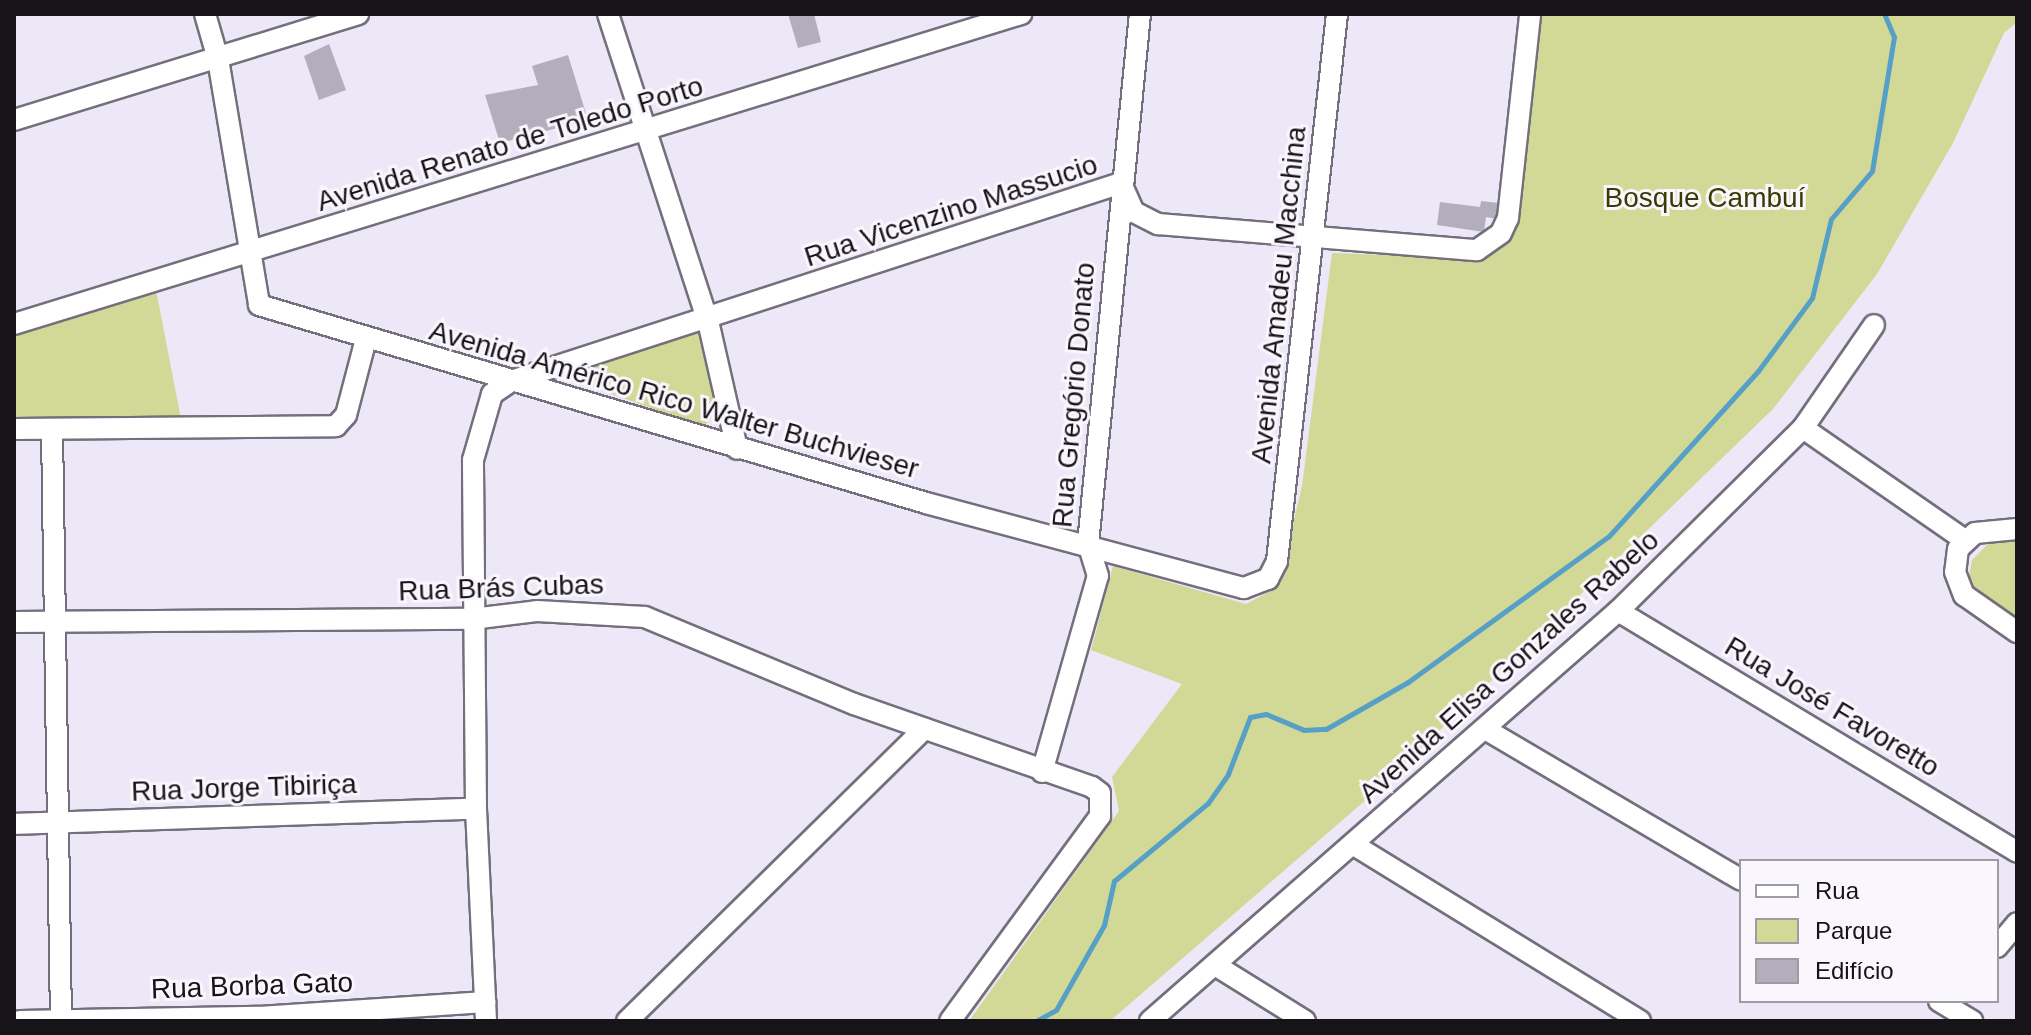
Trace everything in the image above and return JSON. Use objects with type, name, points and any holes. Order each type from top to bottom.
[{"type":"street","points":[[205,14],[218,59],[248,253]]},
{"type":"street","points":[[14,120],[358,14]]},
{"type":"street","points":[[608,14],[650,132],[708,321],[737,449]]},
{"type":"street","name":"Avenida Renato de Toledo Porto","points":[[14,324],[650,132],[1021,14]]},
{"type":"street","name":"Rua Gregório Donato","points":[[1042,772],[1091,616],[1098,576],[1088,544],[1121,183],[1140,14]]},
{"type":"street","name":"Avenida Amadeu Macchina","points":[[1268,579],[1277,561],[1315,239],[1337,14]]},
{"type":"street","name":"Rua Vicenzino Massucio","points":[[511,381],[708,321],[1121,183],[1134,212],[1158,224],[1467,252],[1492,240],[1505,225],[1510,207],[1530,14]]},
{"type":"street","name":"Avenida Américo Rico Walter Buchvieser","points":[[248,253],[253,294],[259,305],[737,449],[1234,586],[1268,579]]},
{"type":"street","name":"Avenida Elisa Gonzales Rabelo","points":[[1150,1021],[1618,611],[1803,428],[1874,325]]},
{"type":"street","points":[[14,429],[336,426],[346,415],[366,339]]},
{"type":"street","points":[[486,1012],[476,809],[473,460],[492,394],[511,381]]},
{"type":"street","points":[[1803,428],[1966,541]]},
{"type":"street","points":[[52,429],[61,1021]]},
{"type":"street","points":[[2017,529],[1984,529],[1966,541],[1955,572],[1964,595],[2017,632]]},
{"type":"street","name":"Rua Brás Cubas","points":[[14,622],[472,619],[537,611],[645,617],[924,729],[1100,793],[1100,816],[950,1021]]},
{"type":"street","name":"Rua José Favoretto","points":[[1618,611],[2017,852]]},
{"type":"street","points":[[627,1021],[924,729]]},
{"type":"street","points":[[1485,729],[1739,879]]},
{"type":"street","name":"Rua Jorge Tibiriça","points":[[14,824],[476,809]]},
{"type":"street","points":[[1354,845],[1640,1021]]},
{"type":"street","points":[[1999,945],[2017,923]]},
{"type":"street","points":[[1215,965],[1305,1021]]},
{"type":"street","points":[[1944,1007],[1972,1021]]},
{"type":"street","name":"Rua Borba Gato","points":[[20,1021],[486,1012]]},
{"type":"green space","name":"Bosque Cambuí","points":[[1537,14],[2017,14],[2017,22],[2004,33],[1953,143],[1877,274],[1773,409],[1382,786],[1110,1021],[969,1021],[1119,811],[1112,777],[1182,684],[1091,650],[1113,566],[1246,604],[1278,587],[1302,486],[1332,253],[1480,259],[1509,240],[1518,226]]},
{"type":"green space","points":[[156,290],[182,424],[14,421],[14,335]]},
{"type":"green space","points":[[689,328],[704,336],[718,404],[709,422],[702,426],[589,386],[596,362]]},
{"type":"green space","points":[[1995,537],[2017,538],[2017,621],[1968,582],[1972,560]]},
{"type":"building","points":[[788,14],[814,14],[821,42],[798,48]]},
{"type":"building","points":[[329,44],[346,90],[319,100],[304,56]]},
{"type":"building","points":[[568,55],[588,120],[500,143],[485,95],[538,85],[532,66]]},
{"type":"building","points":[[1481,201],[1499,203],[1497,219],[1486,217],[1484,232],[1437,225],[1440,202],[1480,207]]},
{"type":"waterway","points":[[1036,1021],[1056,1010],[1104,925],[1114,881],[1208,803],[1228,774],[1250,717],[1266,714],[1304,730],[1326,729],[1408,682],[1609,536],[1758,371],[1812,298],[1831,219],[1872,171],[1894,37],[1884,14]]}]
